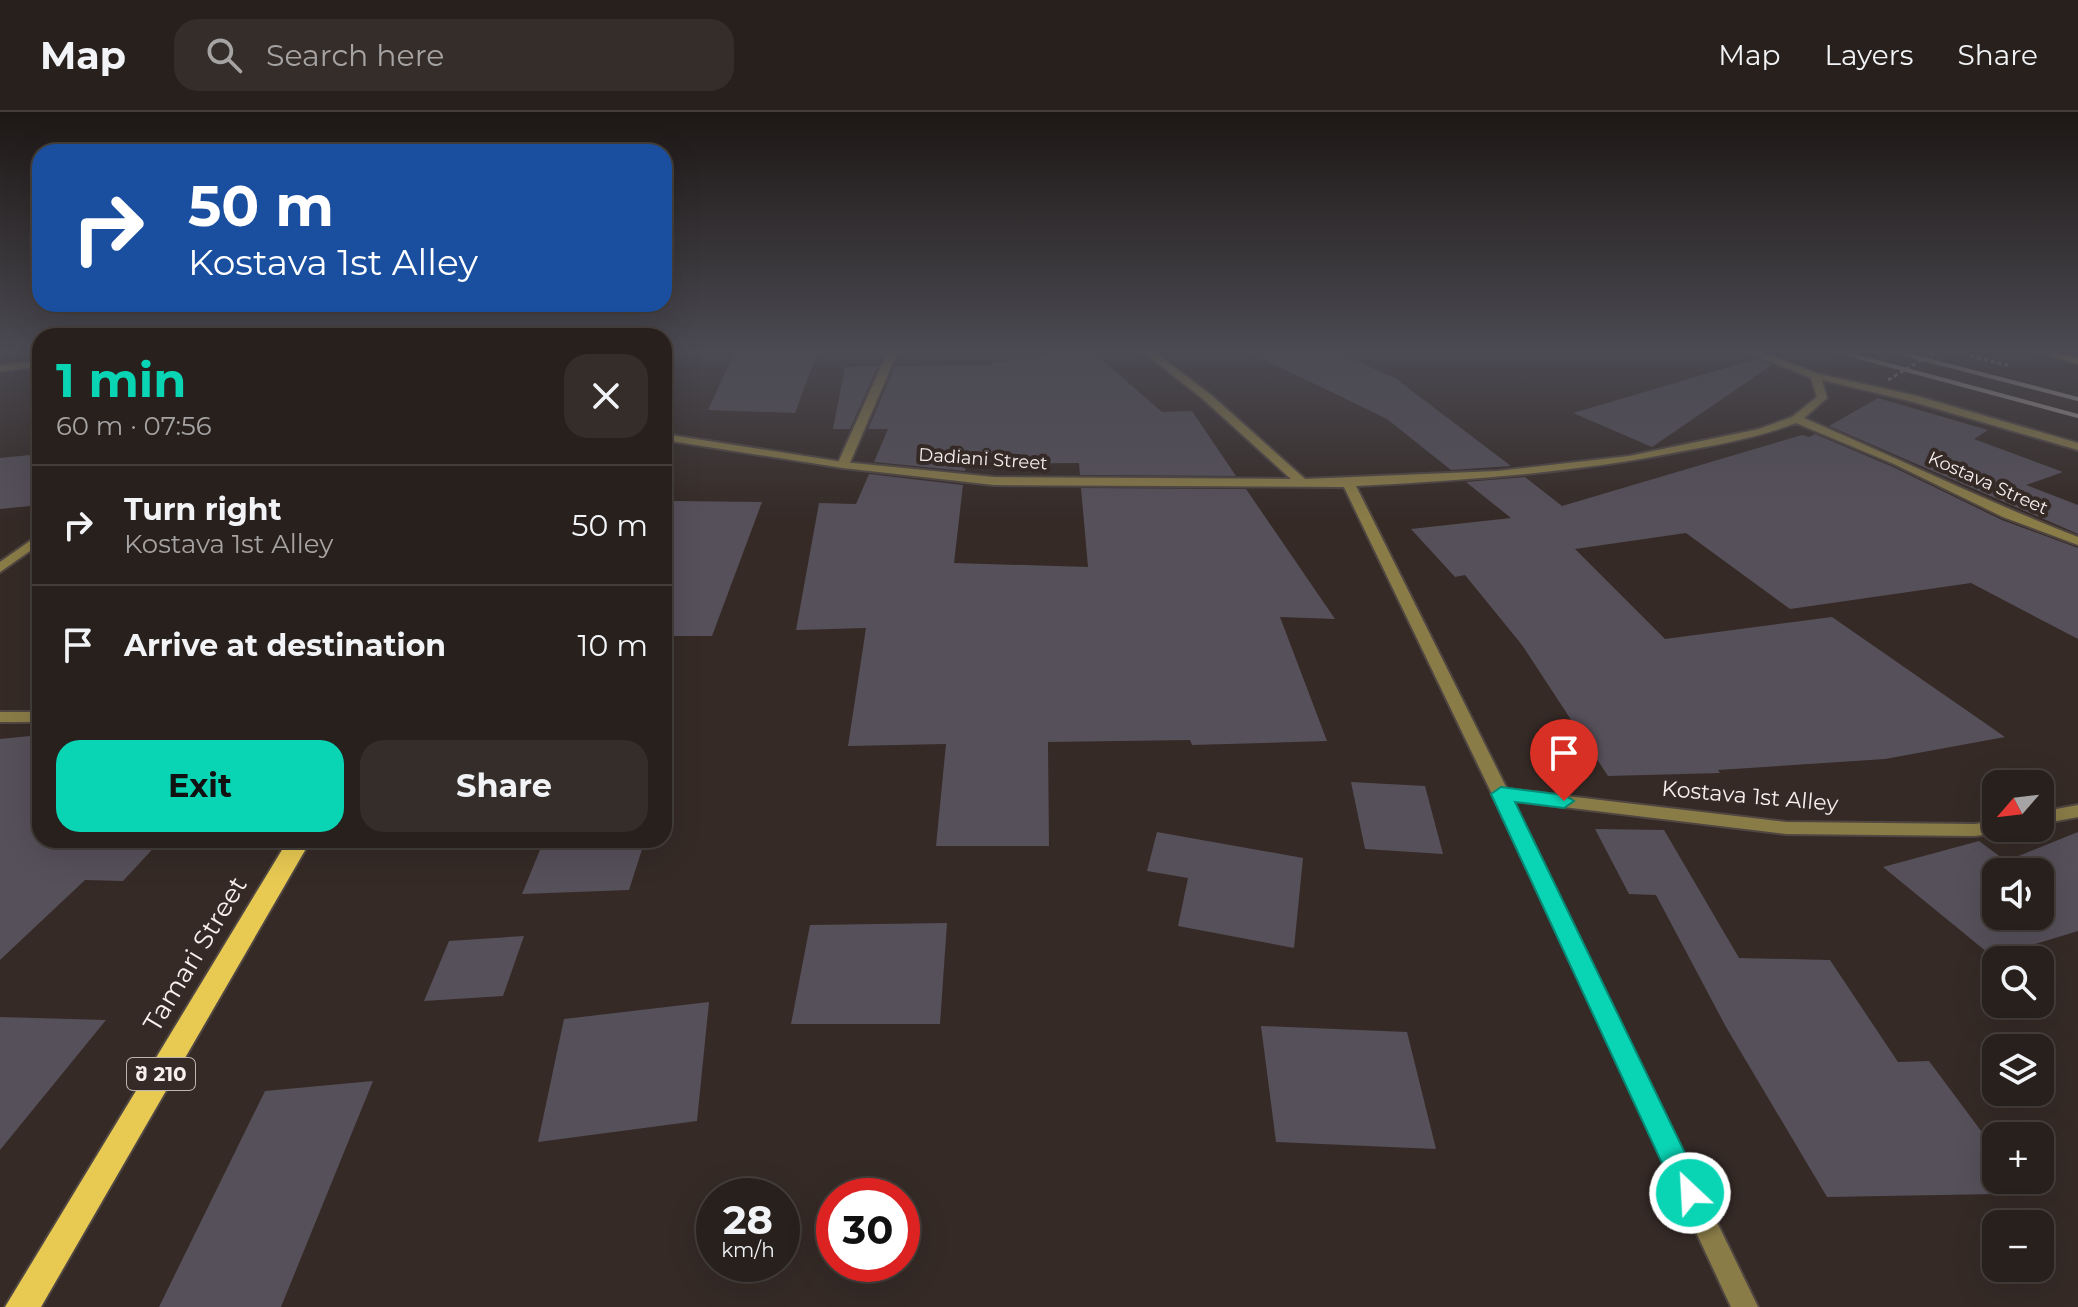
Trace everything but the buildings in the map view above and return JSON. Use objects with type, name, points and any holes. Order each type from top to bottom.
[{"type":"main road","name":"Tamari Street","points":[[22,1307],[295,848]]},
{"type":"street","points":[[843,465],[869,407]]},
{"type":"street","points":[[1218,407],[1302,483]]},
{"type":"street","name":"Dadiani Street","points":[[672,438],[843,465],[994,481],[1348,483],[1497,475],[1629,459],[1762,432],[1796,419],[1811,407]]},
{"type":"street","points":[[1943,407],[2078,447]]},
{"type":"street","name":"Kostava Street","points":[[1796,419],[1898,462],[2007,514],[2078,541]]},
{"type":"street","points":[[1348,483],[1501,794],[1745,1307]]},
{"type":"street","points":[[0,568],[32,544]]},
{"type":"street","points":[[0,717],[32,717]]},
{"type":"street","name":"Kostava 1st Alley","points":[[1501,794],[1786,828],[1982,829]]},
{"type":"street","points":[[2054,815],[2078,811]]},
{"type":"railway","points":[[2044,407],[2078,416]]},
{"type":"route","points":[[1564,801],[1501,794],[1690,1193]]}]
